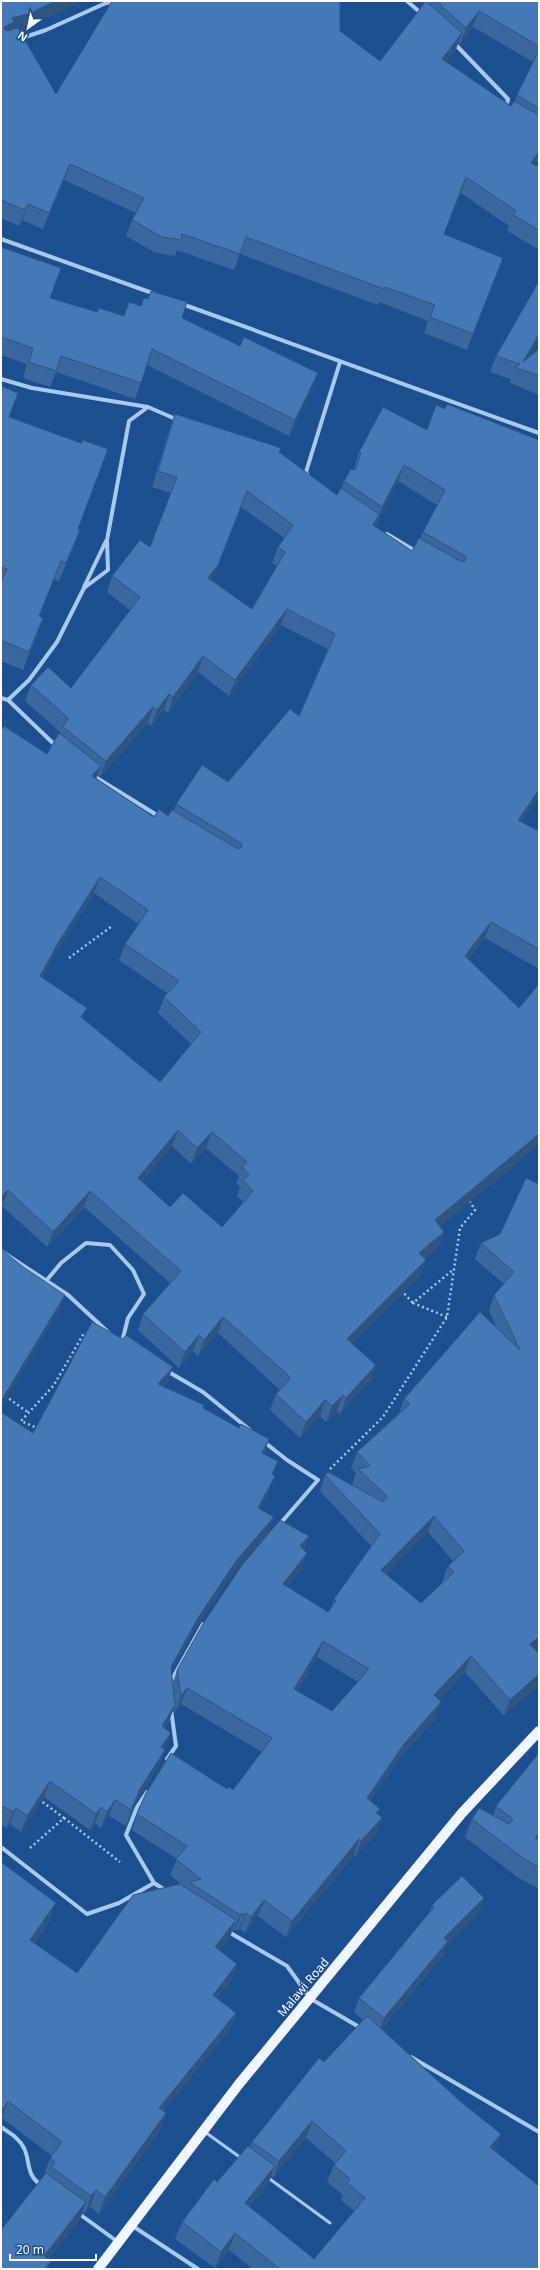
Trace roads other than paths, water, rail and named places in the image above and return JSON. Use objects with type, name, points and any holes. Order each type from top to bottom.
[{"type":"main road","name":"Malawi Road","points":[[98,2269],[239,2084],[311,1999],[462,1813],[539,1731]]},
{"type":"street","points":[[16,40],[46,30],[106,3],[116,1]]},
{"type":"street","points":[[407,1],[428,20]]},
{"type":"street","points":[[450,38],[508,99],[506,112]]},
{"type":"street","points":[[1,238],[163,297]]},
{"type":"street","points":[[178,303],[539,433]]},
{"type":"street","points":[[306,472],[340,362]]},
{"type":"street","points":[[1,378],[32,388],[148,407],[184,423]]},
{"type":"street","points":[[84,588],[108,570],[107,540],[129,421],[148,407]]},
{"type":"street","points":[[299,469],[306,472],[311,477]]},
{"type":"street","points":[[382,531],[420,554]]},
{"type":"street","points":[[8,700],[29,680],[56,642],[107,540]]},
{"type":"street","points":[[1,698],[8,700],[58,748]]},
{"type":"street","points":[[87,771],[104,784],[166,820]]},
{"type":"street","points":[[46,1280],[61,1263],[86,1243],[110,1245],[133,1270],[144,1294],[128,1318],[122,1344]]},
{"type":"street","points":[[1,1251],[68,1295],[128,1348]]},
{"type":"street","points":[[165,1370],[204,1392],[252,1431]]},
{"type":"street","points":[[258,1436],[288,1460],[318,1480],[278,1526]]},
{"type":"street","points":[[168,1685],[208,1617]]},
{"type":"street","points":[[164,1764],[176,1746],[170,1700]]},
{"type":"street","points":[[149,1789],[138,1807],[126,1835],[152,1884],[172,1895]]},
{"type":"street","points":[[1,1847],[87,1914],[119,1903],[152,1884]]},
{"type":"street","points":[[221,1928],[287,1966],[311,1999],[366,2031]]},
{"type":"street","points":[[408,2055],[539,2132]]},
{"type":"street","points":[[1,2127],[18,2138],[24,2149],[28,2170],[37,2183],[49,2192]]},
{"type":"street","points":[[74,2210],[118,2242]]},
{"type":"street","points":[[131,2225],[198,2269]]},
{"type":"lane","points":[[204,2130],[248,2163]]},
{"type":"lane","points":[[260,2172],[330,2223]]}]
